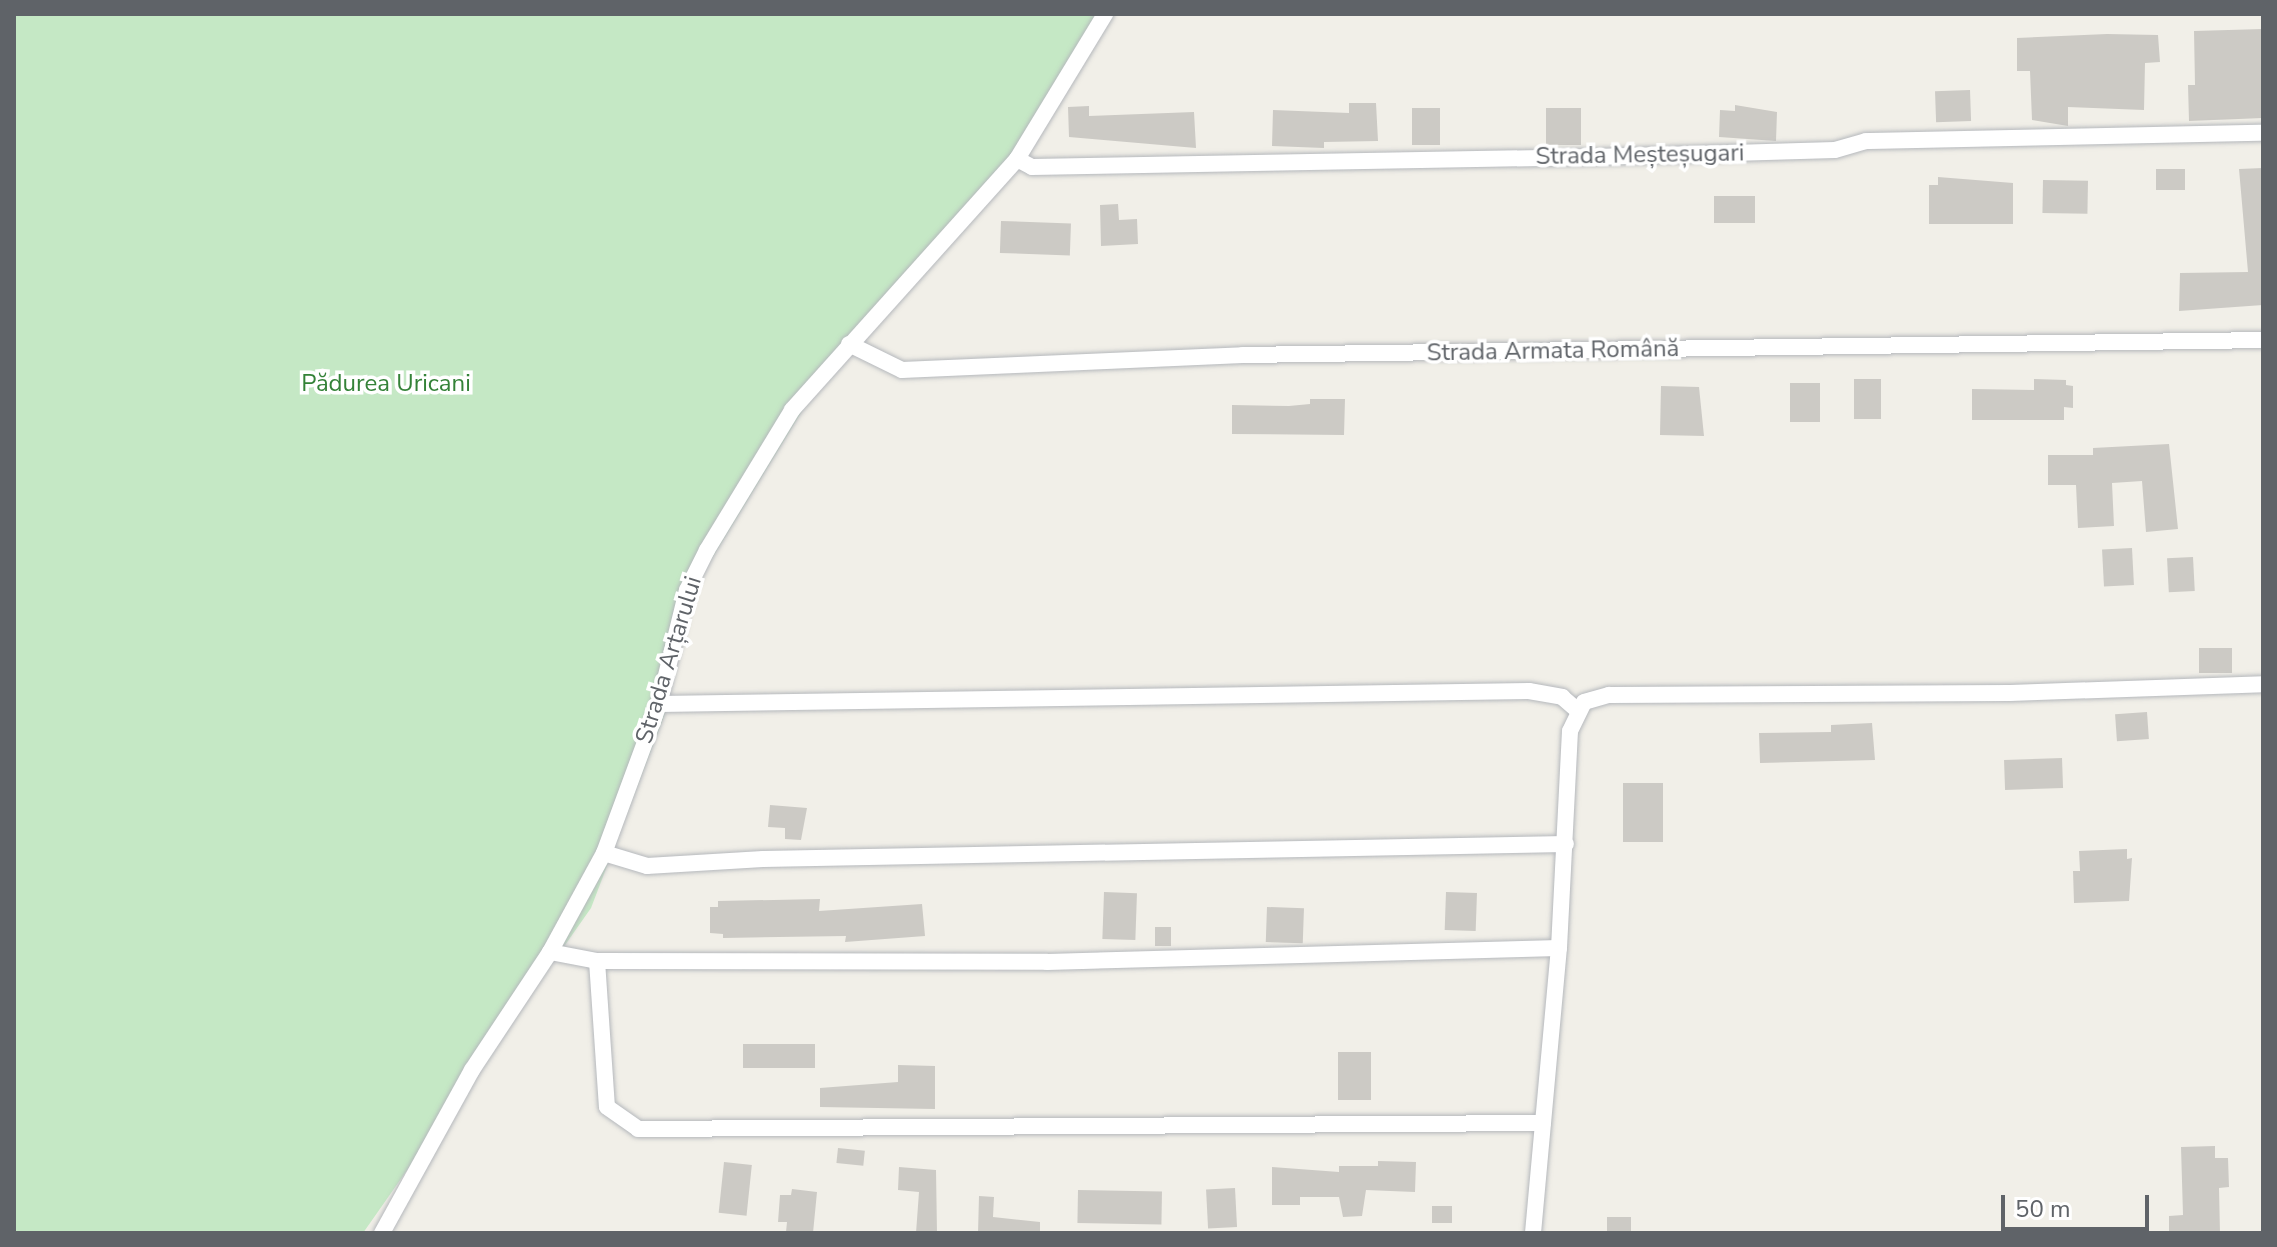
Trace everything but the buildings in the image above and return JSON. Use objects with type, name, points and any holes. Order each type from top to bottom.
[{"type":"street","name":"Strada Arțarului","points":[[382,1233],[472,1070],[550,952],[604,853],[659,704],[697,568],[792,410],[1017,159],[1105,14]]},
{"type":"street","name":"Strada Meșteșugari","points":[[1017,159],[1032,167],[1579,157],[1835,150],[1866,141],[2263,133]]},
{"type":"street","name":"Strada Armata Română","points":[[849,344],[902,370],[1243,355],[2263,340]]},
{"type":"street","points":[[1533,1233],[1559,948],[1570,731],[1576,709],[1594,697],[1609,695],[2010,693],[2263,684]]},
{"type":"street","points":[[659,704],[1529,691],[1562,697],[1576,709]]},
{"type":"street","points":[[604,853],[647,866],[779,859],[1566,844]]},
{"type":"street","points":[[550,952],[597,961],[1047,962],[1559,948]]},
{"type":"street","points":[[597,961],[607,1107],[638,1129],[1543,1123]]},
{"type":"green space","name":"Pădurea Uricani","points":[[14,14],[1098,14],[1017,148],[845,341],[692,591],[665,714],[591,908],[363,1233],[14,1233]]}]
